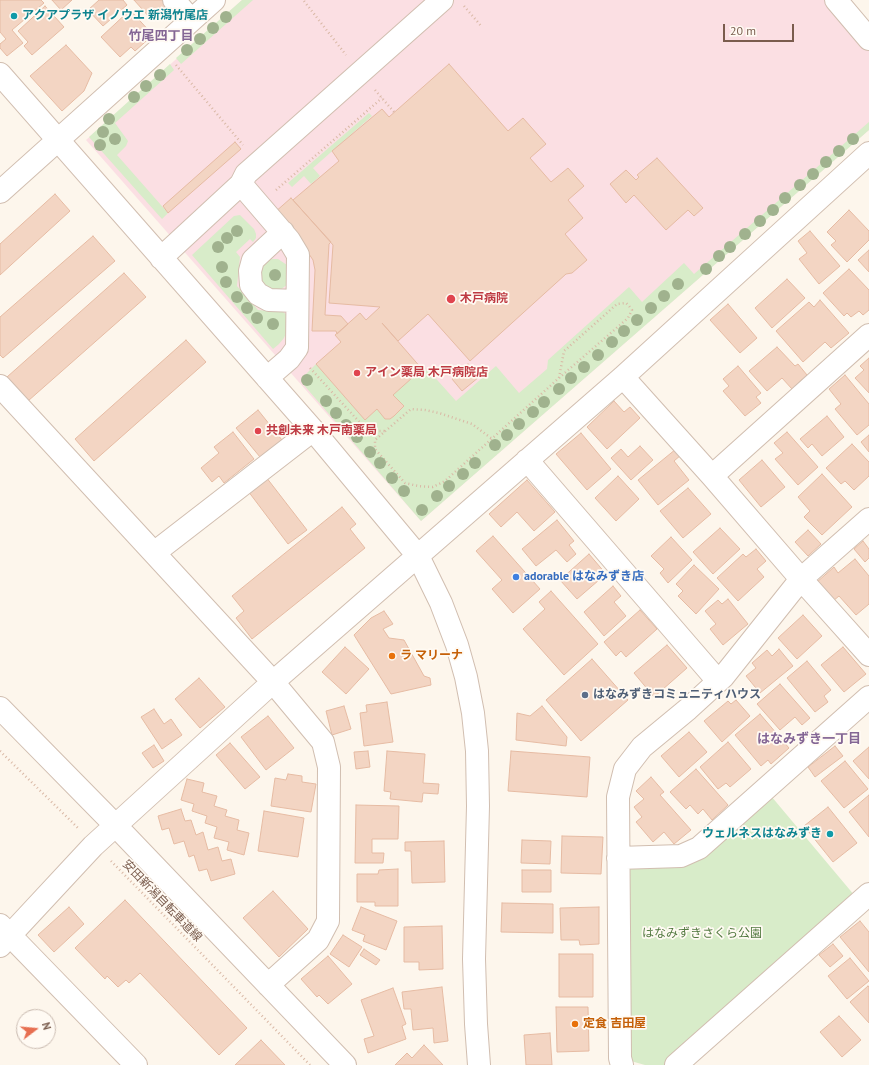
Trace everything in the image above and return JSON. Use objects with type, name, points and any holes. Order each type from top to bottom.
[{"type":"street","points":[[174,0],[192,20]]},
{"type":"street","points":[[0,192],[214,0]]},
{"type":"street","points":[[161,258],[241,184],[246,174],[442,0]]},
{"type":"street","points":[[836,0],[869,39]]},
{"type":"street","points":[[0,74],[313,430],[418,556],[441,603],[457,644],[466,677],[473,713],[477,751],[478,798],[474,959],[479,1065]]},
{"type":"street","points":[[136,1065],[4,936],[93,846],[273,682],[623,377],[869,153]]},
{"type":"street","points":[[241,184],[283,232],[298,255],[297,348],[289,359],[267,378]]},
{"type":"street","points":[[283,232],[253,260],[250,271],[251,285],[258,294],[269,300],[297,301]]},
{"type":"street","points":[[712,476],[869,335]]},
{"type":"street","points":[[623,377],[869,655]]},
{"type":"street","points":[[0,386],[273,682],[323,742],[329,767],[328,921],[318,940],[268,985]]},
{"type":"street","points":[[154,553],[313,430]]},
{"type":"street","points":[[526,460],[718,681]]},
{"type":"street","points":[[622,1065],[620,1058],[618,797],[625,769],[642,747],[718,681],[801,579],[869,519]]},
{"type":"street","points":[[618,858],[682,856],[699,848],[869,697]]},
{"type":"street","points":[[0,708],[116,826],[345,1065]]},
{"type":"street","points":[[676,1065],[869,894]]},
{"type":"path","points":[[304,2],[350,60]]},
{"type":"path","points":[[173,62],[246,149]]},
{"type":"path","points":[[275,191],[382,98]]},
{"type":"path","points":[[491,438],[472,424],[426,410],[411,409],[375,440],[375,449],[405,483],[433,487],[444,481],[628,318],[632,310],[626,303],[617,304],[564,351],[559,378]]},
{"type":"path","points":[[307,365],[363,426],[376,431],[386,430]]},
{"type":"path","name":"安田新潟自転車道線","points":[[0,751],[76,825],[93,846],[111,861],[310,1065]]},
{"type":"shaded area","name":"木戸病院","points":[[242,0],[830,0],[869,46],[869,130],[421,521],[86,140]]},
{"type":"green space","points":[[242,0],[253,0],[181,64],[176,58]]},
{"type":"green space","points":[[170,64],[174,70],[115,123],[128,141],[126,146],[117,155],[168,213],[162,219],[89,137]]},
{"type":"green space","points":[[369,113],[372,116],[313,168],[320,176],[311,184],[304,176],[292,187],[288,183]]},
{"type":"green space","points":[[869,122],[869,130],[421,521],[303,384],[303,377],[316,364],[365,420],[422,369],[430,372],[456,401],[496,366],[519,393],[547,369],[548,360],[629,287],[642,302],[684,263],[694,274]]},
{"type":"green space","points":[[240,215],[254,229],[256,238],[253,242],[250,239],[236,252],[240,257],[237,286],[258,310],[283,312],[287,315],[287,331],[284,338],[273,349],[192,255],[234,216]]},
{"type":"green space","points":[[278,259],[287,265],[288,284],[280,290],[275,291],[261,285],[259,269],[267,261]]},
{"type":"green space","name":"はなみずきさくら公園","points":[[766,790],[860,902],[676,1065],[645,1065],[620,1058],[618,858],[681,856]]},
{"type":"building","name":"アクアプラザ イノウエ 新潟竹尾店","points":[[0,0],[41,0],[44,3],[12,30],[23,43],[7,56],[0,48],[0,44],[6,39],[0,32]]},
{"type":"building","points":[[52,0],[72,0],[61,10]]},
{"type":"building","points":[[99,0],[123,0],[127,5],[103,26],[88,10]]},
{"type":"building","points":[[134,0],[163,0],[167,5],[151,19]]},
{"type":"building","points":[[45,6],[64,27],[32,55],[24,46],[28,42],[18,31]]},
{"type":"building","points":[[130,10],[153,35],[135,51],[131,47],[120,57],[101,37]]},
{"type":"building","points":[[66,45],[92,73],[84,91],[62,111],[30,76]]},
{"type":"building","points":[[449,64],[508,131],[523,118],[546,144],[530,158],[551,182],[568,168],[584,186],[568,200],[583,218],[565,234],[587,260],[572,273],[566,274],[470,361],[428,314],[398,341],[382,323],[422,369],[393,395],[404,406],[394,416],[390,419],[385,419],[377,409],[365,420],[316,364],[341,342],[335,335],[360,313],[366,320],[380,307],[329,303],[333,245],[293,200],[339,161],[332,151],[382,109],[389,117]]},
{"type":"building","points":[[235,142],[241,149],[168,213],[163,206]]},
{"type":"building","points":[[657,158],[703,208],[694,216],[688,210],[666,230],[634,195],[626,203],[610,184],[626,170],[636,180],[639,177],[637,175]]},
{"type":"building","points":[[55,194],[70,211],[0,275],[0,244]]},
{"type":"building","points":[[291,198],[331,242],[329,244],[325,315],[341,316],[348,324],[337,334],[336,331],[312,331],[315,270],[313,260],[274,213]]},
{"type":"building","points":[[849,210],[869,231],[869,240],[847,262],[831,245],[836,241],[827,232]]},
{"type":"building","points":[[810,231],[840,266],[819,284],[799,259],[807,253],[798,241]]},
{"type":"building","points":[[93,236],[115,261],[3,358],[0,355],[0,317]]},
{"type":"building","points":[[869,250],[869,272],[858,260]]},
{"type":"building","points":[[849,269],[869,290],[869,310],[863,315],[859,311],[851,317],[847,313],[844,316],[823,293]]},
{"type":"building","points":[[124,273],[146,297],[28,401],[7,377]]},
{"type":"building","points":[[787,279],[805,298],[772,328],[755,308]]},
{"type":"building","points":[[820,300],[849,333],[831,348],[825,342],[803,362],[776,331],[809,302],[814,307]]},
{"type":"building","points":[[728,304],[757,338],[740,353],[710,320]]},
{"type":"building","points":[[186,340],[206,362],[94,461],[75,439]]},
{"type":"building","points":[[777,347],[795,366],[798,364],[807,375],[792,389],[782,378],[767,391],[749,371]]},
{"type":"building","points":[[869,358],[869,393],[855,378],[864,370],[860,366]]},
{"type":"building","points":[[468,364],[479,377],[462,391],[452,379]]},
{"type":"building","points":[[738,366],[761,393],[756,397],[761,403],[745,416],[723,391],[729,386],[723,379]]},
{"type":"building","points":[[845,375],[869,404],[869,425],[857,435],[835,409],[841,404],[829,389]]},
{"type":"building","points":[[614,401],[624,412],[630,407],[640,418],[607,449],[587,427]]},
{"type":"building","points":[[258,410],[282,440],[260,457],[236,428]]},
{"type":"building","points":[[827,416],[844,437],[822,456],[812,444],[808,448],[800,439]]},
{"type":"building","points":[[233,432],[254,459],[224,483],[219,476],[212,482],[201,468],[219,453],[214,447]]},
{"type":"building","points":[[787,432],[818,467],[798,485],[775,459],[783,453],[774,443]]},
{"type":"building","points":[[581,433],[611,469],[587,490],[556,454]]},
{"type":"building","points":[[869,435],[869,452],[861,442]]},
{"type":"building","points":[[852,444],[869,462],[869,476],[854,490],[845,481],[841,484],[826,468]]},
{"type":"building","points":[[640,446],[653,460],[631,480],[611,458],[621,449],[628,457]]},
{"type":"building","points":[[676,449],[681,455],[674,461],[689,480],[658,505],[638,480]]},
{"type":"building","points":[[762,460],[785,487],[761,507],[739,480]]},
{"type":"building","points":[[822,474],[852,507],[822,535],[804,517],[810,511],[798,497]]},
{"type":"building","points":[[618,476],[639,499],[616,521],[595,498]]},
{"type":"building","points":[[266,477],[307,530],[288,544],[248,491]]},
{"type":"building","points":[[527,480],[555,512],[534,531],[517,512],[501,527],[489,514]]},
{"type":"building","points":[[688,488],[711,514],[683,538],[660,511]]},
{"type":"building","points":[[342,507],[356,524],[350,529],[365,548],[252,639],[236,618],[244,611],[232,596]]},
{"type":"building","points":[[557,520],[574,541],[569,545],[576,554],[567,562],[556,550],[536,566],[522,549]]},
{"type":"building","points":[[720,528],[740,549],[713,574],[693,552]]},
{"type":"building","points":[[808,530],[821,544],[808,556],[795,542]]},
{"type":"building","points":[[493,536],[540,589],[513,613],[492,589],[502,580],[476,551]]},
{"type":"building","points":[[671,537],[692,560],[668,583],[660,573],[664,569],[651,556]]},
{"type":"building","points":[[863,541],[869,549],[869,558],[865,562],[854,549]]},
{"type":"building","points":[[756,549],[766,561],[757,569],[764,577],[738,601],[717,578],[743,554],[746,557]]},
{"type":"building","points":[[589,554],[606,574],[577,599],[560,580]]},
{"type":"building","points":[[855,559],[869,576],[869,604],[856,615],[839,596],[833,601],[817,582],[834,567],[838,573]]},
{"type":"building","points":[[694,565],[719,589],[696,614],[678,596],[683,591],[676,584]]},
{"type":"building","points":[[613,586],[621,596],[614,602],[626,616],[604,636],[584,612]]},
{"type":"building","points":[[551,591],[598,644],[564,675],[523,629],[545,609],[539,602]]},
{"type":"building","points":[[728,599],[748,624],[723,645],[710,629],[716,624],[705,611],[718,600],[722,604]]},
{"type":"building","points":[[640,610],[657,629],[626,657],[621,651],[616,656],[604,642]]},
{"type":"building","points":[[384,611],[393,624],[383,629],[389,638],[404,640],[424,676],[430,678],[431,685],[391,694],[354,635],[371,618]]},
{"type":"building","points":[[803,615],[822,636],[797,659],[778,638]]},
{"type":"building","points":[[667,645],[687,668],[654,697],[634,673]]},
{"type":"building","points":[[345,647],[369,669],[346,694],[322,672]]},
{"type":"building","points":[[843,647],[866,674],[844,692],[821,665]]},
{"type":"building","points":[[779,649],[793,666],[760,693],[746,676],[756,668],[752,663],[767,650],[772,656]]},
{"type":"building","points":[[592,659],[628,700],[581,741],[546,700]]},
{"type":"building","points":[[807,661],[831,690],[824,696],[828,702],[815,712],[787,678]]},
{"type":"building","points":[[199,678],[225,707],[200,728],[175,699]]},
{"type":"building","points":[[780,684],[810,718],[802,725],[795,717],[780,730],[757,704]]},
{"type":"building","points":[[736,700],[750,716],[722,742],[704,721],[728,701],[731,704]]},
{"type":"building","points":[[387,702],[393,742],[364,746],[360,713],[367,712],[366,705]]},
{"type":"building","points":[[344,706],[351,729],[332,735],[326,711]]},
{"type":"building","points":[[542,706],[567,737],[566,746],[516,740],[517,713],[530,716]]},
{"type":"building","points":[[154,709],[164,724],[171,719],[182,735],[162,749],[141,717]]},
{"type":"building","points":[[760,714],[789,748],[771,764],[768,760],[761,766],[735,735]]},
{"type":"building","points":[[268,716],[294,748],[266,770],[241,737]]},
{"type":"building","points":[[689,732],[707,752],[679,777],[661,756]]},
{"type":"building","points":[[728,742],[751,769],[730,787],[726,783],[718,789],[700,767]]},
{"type":"building","points":[[230,743],[260,777],[245,789],[216,755]]},
{"type":"building","points":[[154,745],[164,761],[153,768],[142,753]]},
{"type":"building","points":[[835,746],[843,756],[815,777],[808,767]]},
{"type":"building","points":[[869,747],[869,779],[853,761]]},
{"type":"building","points":[[368,751],[370,767],[356,769],[354,752]]},
{"type":"building","points":[[387,751],[425,754],[423,783],[439,784],[438,794],[423,793],[422,802],[390,799],[391,792],[384,791]]},
{"type":"building","points":[[511,751],[590,757],[587,797],[508,791]]},
{"type":"building","points":[[845,761],[868,789],[844,808],[821,781]]},
{"type":"building","points":[[696,769],[728,805],[712,820],[703,809],[698,814],[690,805],[686,809],[670,792]]},
{"type":"building","points":[[288,774],[302,776],[302,782],[316,784],[311,812],[271,806],[275,778],[286,780]]},
{"type":"building","points":[[651,777],[664,792],[660,795],[691,830],[674,844],[664,832],[653,842],[636,822],[642,817],[634,807],[644,799],[636,791]]},
{"type":"building","points":[[187,779],[204,783],[202,792],[217,796],[214,806],[227,810],[225,816],[239,820],[237,830],[249,833],[244,855],[227,850],[229,842],[214,838],[217,827],[205,823],[207,816],[192,811],[194,804],[181,800]]},
{"type":"building","points":[[869,795],[869,837],[849,812]]},
{"type":"building","points":[[356,805],[399,806],[398,839],[372,839],[372,853],[384,853],[383,863],[355,863]]},
{"type":"building","name":"ウェルネスはなみずき","points":[[828,807],[857,843],[833,862],[804,826]]},
{"type":"building","points":[[181,809],[185,821],[191,820],[196,835],[203,832],[208,850],[218,847],[222,861],[231,859],[235,874],[211,881],[207,869],[199,871],[194,855],[189,857],[184,841],[174,844],[169,828],[162,830],[158,816]]},
{"type":"building","points":[[264,811],[304,818],[298,857],[258,851]]},
{"type":"building","points":[[562,836],[603,837],[601,874],[561,873]]},
{"type":"building","points":[[522,840],[551,841],[550,864],[521,863]]},
{"type":"building","points":[[444,841],[445,882],[412,883],[411,851],[405,851],[405,842]]},
{"type":"building","points":[[398,869],[398,906],[375,906],[375,902],[357,902],[357,874],[378,874],[379,870]]},
{"type":"building","points":[[522,870],[551,870],[551,892],[522,892]]},
{"type":"building","points":[[273,891],[308,929],[279,957],[243,918]]},
{"type":"building","points":[[125,900],[247,1028],[219,1055],[140,973],[129,983],[126,980],[118,987],[107,976],[105,979],[75,948]]},
{"type":"building","points":[[502,903],[553,904],[553,933],[501,932]]},
{"type":"building","points":[[69,907],[84,924],[54,952],[38,935]]},
{"type":"building","points":[[361,907],[397,921],[386,950],[363,941],[365,935],[352,930]]},
{"type":"building","points":[[599,907],[599,944],[580,945],[579,940],[561,940],[560,908]]},
{"type":"building","points":[[860,921],[869,932],[869,972],[840,937]]},
{"type":"building","points":[[442,926],[443,969],[419,970],[419,962],[404,962],[404,927]]},
{"type":"building","points":[[343,935],[362,947],[349,967],[330,954]]},
{"type":"building","points":[[833,944],[843,956],[830,967],[819,955]]},
{"type":"building","points":[[364,949],[380,960],[376,965],[360,955]]},
{"type":"building","points":[[559,954],[593,954],[593,997],[559,997]]},
{"type":"building","points":[[328,956],[352,984],[328,1004],[319,995],[317,997],[301,979]]},
{"type":"building","points":[[850,958],[869,981],[847,999],[828,976]]},
{"type":"building","points":[[868,986],[869,987],[869,1023],[850,1002]]},
{"type":"building","points":[[442,987],[448,1041],[434,1043],[433,1028],[413,1030],[411,1009],[404,1009],[402,992]]},
{"type":"building","points":[[393,988],[406,1024],[402,1026],[406,1039],[368,1053],[364,1039],[374,1036],[361,1000]]},
{"type":"building","points":[[556,1007],[588,1007],[589,1051],[557,1052]]},
{"type":"building","points":[[839,1016],[861,1040],[842,1057],[820,1032]]},
{"type":"building","points":[[550,1033],[552,1065],[526,1065],[524,1035]]},
{"type":"building","points":[[261,1040],[285,1065],[235,1065]]},
{"type":"building","points":[[424,1045],[443,1065],[395,1065],[407,1053],[412,1058]]},
{"type":"place","name":"アクアプラザ イノウエ 新潟竹尾店","points":[[14,16]]},
{"type":"place","name":"木戸病院","points":[[451,299]]},
{"type":"place","name":"アイン薬局 木戸病院店","points":[[357,373]]},
{"type":"place","name":"共創未来 木戸南薬局","points":[[258,431]]},
{"type":"place","name":"adorable はなみずき店","points":[[516,577]]},
{"type":"place","name":"ラ マリーナ","points":[[392,656]]},
{"type":"place","name":"はなみずきコミュニティハウス","points":[[585,695]]},
{"type":"place","name":"ウェルネスはなみずき","points":[[830,834]]},
{"type":"place","name":"定食 吉田屋","points":[[575,1024]]},
{"type":"district","name":"竹尾四丁目","points":[[161,36]]},
{"type":"district","name":"はなみずき一丁目","points":[[809,739]]}]
